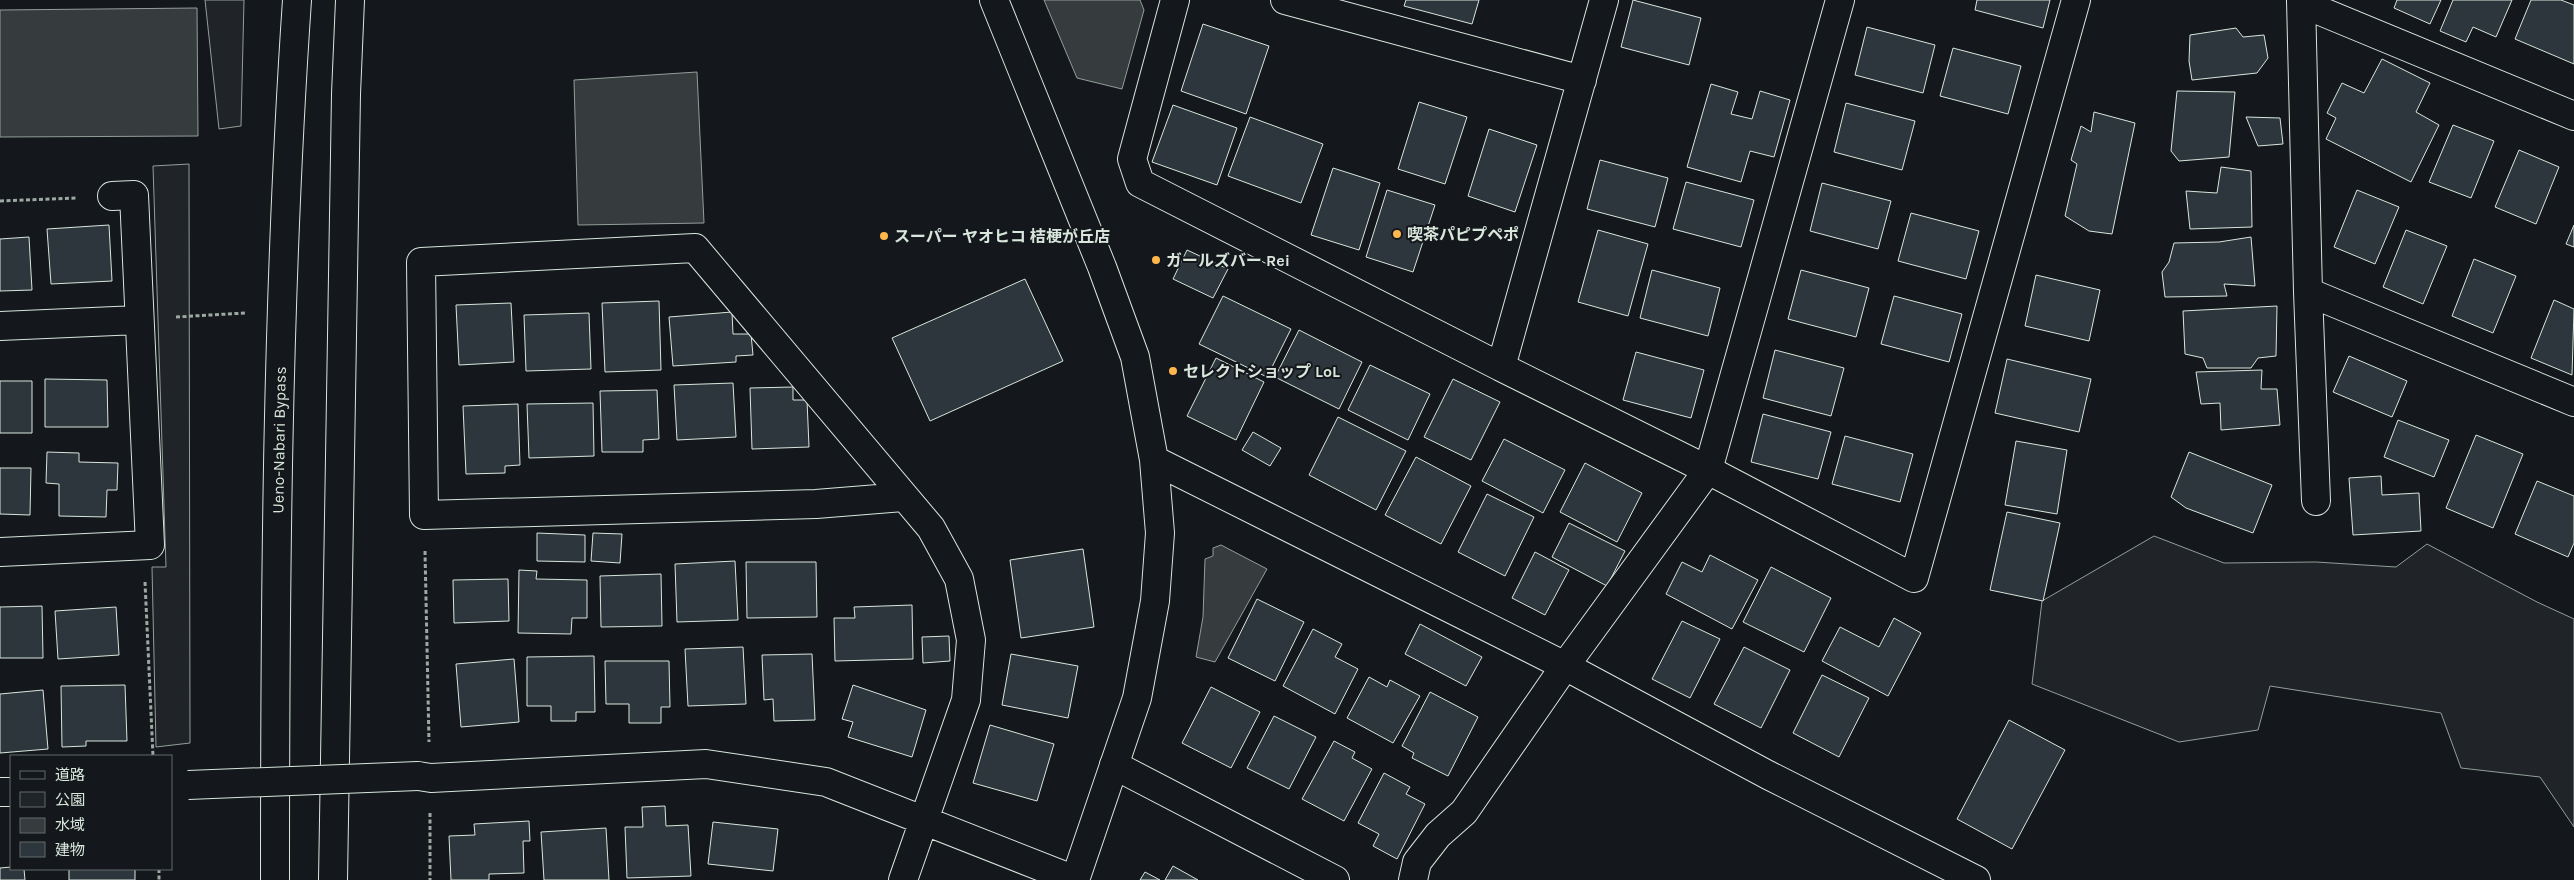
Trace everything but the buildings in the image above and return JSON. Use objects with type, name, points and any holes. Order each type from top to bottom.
[{"type":"main road","name":"Ueno-Nabari Bypass","points":[[275,880],[275,675],[281,310],[297,0]]},
{"type":"main road","points":[[333,880],[346,94],[350,0]]},
{"type":"main road","points":[[179,785],[425,777],[706,764],[826,782],[925,819],[1075,880],[1138,698],[1155,601],[1160,533],[1154,460],[1135,357],[1102,266],[994,0]]},
{"type":"main road","points":[[1175,0],[1132,159],[1140,184],[1708,470],[1914,578],[2076,0]]},
{"type":"main road","points":[[1285,0],[1365,10],[1582,80]]},
{"type":"main road","points":[[1501,367],[1604,0]]},
{"type":"main road","points":[[1413,880],[1417,862],[1438,835],[1464,812],[1565,666],[1708,470],[1840,0]]},
{"type":"main road","points":[[2316,501],[2308,292],[2301,1],[2574,116]]},
{"type":"main road","points":[[0,552],[150,545],[138,320],[134,195],[112,196]]},
{"type":"main road","points":[[903,497],[816,504],[424,515],[421,262],[695,248],[931,528],[958,579],[970,640],[966,700],[903,880]]},
{"type":"main road","points":[[2308,292],[2574,402]]},
{"type":"main road","points":[[0,326],[138,320]]},
{"type":"main road","points":[[1154,460],[1565,666],[1768,776],[1976,880]]},
{"type":"main road","points":[[1114,765],[1335,880]]},
{"type":"path","points":[[0,201],[112,196]]},
{"type":"path","points":[[138,320],[281,310]]},
{"type":"path","points":[[424,515],[425,777],[430,880]]},
{"type":"path","points":[[150,545],[144,561],[153,755]]},
{"type":"green space","points":[[205,0],[244,0],[241,126],[219,129]]},
{"type":"green space","points":[[189,164],[190,743],[156,747],[152,567],[166,567],[153,166]]},
{"type":"green space","points":[[2154,536],[2224,563],[2316,562],[2396,567],[2427,544],[2537,602],[2574,619],[2574,827],[2540,777],[2461,768],[2441,713],[2270,686],[2258,730],[2179,742],[2032,684],[2042,601]]},
{"type":"water","points":[[1044,0],[1140,0],[1144,10],[1122,89],[1077,78]]},
{"type":"water","points":[[197,8],[198,136],[0,137],[0,10]]},
{"type":"water","points":[[697,72],[704,223],[578,225],[574,80]]},
{"type":"water","points":[[1221,545],[1267,569],[1215,662],[1196,657],[1203,617],[1205,559],[1213,556],[1213,548]]},
{"type":"place","name":"喫茶パピプペポ","points":[[1397,234]]},
{"type":"place","name":"スーパー ヤオヒコ 桔梗が丘店","points":[[884,236]]},
{"type":"place","name":"ガールズバー Rei","points":[[1156,260]]},
{"type":"place","name":"セレクトショップ LoL","points":[[1173,371]]}]
